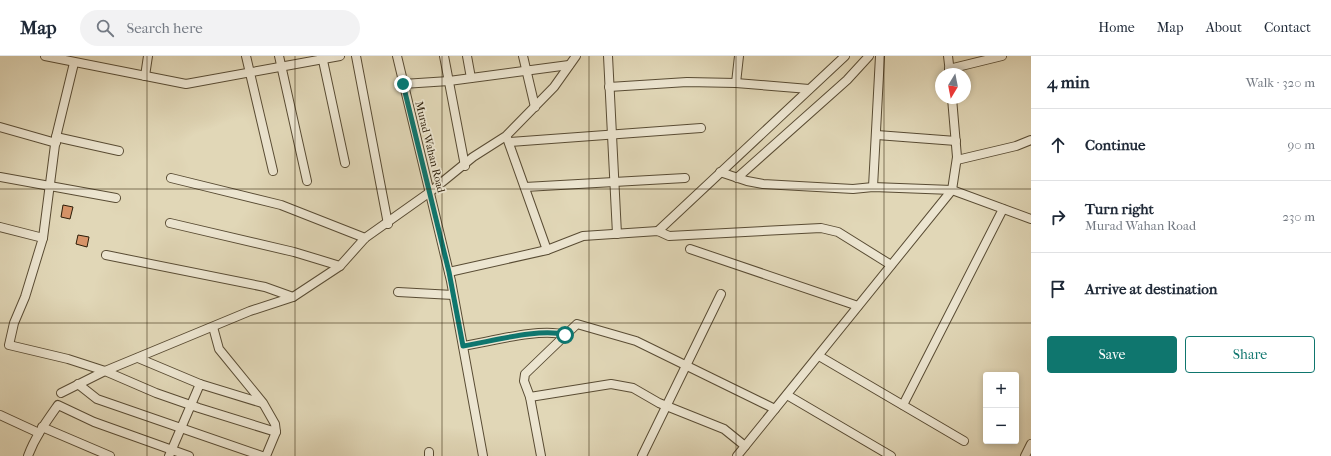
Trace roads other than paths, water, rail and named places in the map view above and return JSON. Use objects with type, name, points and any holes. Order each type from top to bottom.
[{"type":"street","points":[[45,56],[74,63],[186,84],[250,73],[322,58],[340,56]]},
{"type":"street","points":[[145,76],[148,56]]},
{"type":"street","points":[[246,56],[273,171]]},
{"type":"street","points":[[279,56],[307,181]]},
{"type":"street","points":[[356,56],[388,224]]},
{"type":"street","name":"Murad Wahan Road","points":[[397,56],[449,272],[483,456]]},
{"type":"street","points":[[444,56],[465,166]]},
{"type":"street","points":[[467,56],[471,78]]},
{"type":"street","points":[[523,56],[535,107]]},
{"type":"street","points":[[61,393],[105,371],[250,311],[293,297],[340,266],[365,238],[388,224],[448,177],[465,166],[473,157],[508,139],[554,87],[576,56]]},
{"type":"street","points":[[608,56],[617,234]]},
{"type":"street","points":[[736,83],[739,56]]},
{"type":"street","points":[[737,178],[847,80],[870,56]]},
{"type":"street","points":[[873,187],[877,135],[880,56]]},
{"type":"street","points":[[948,56],[950,68]]},
{"type":"street","points":[[963,68],[1002,56]]},
{"type":"street","points":[[658,231],[809,90],[842,57]]},
{"type":"street","points":[[322,58],[346,163]]},
{"type":"street","points":[[74,63],[56,140],[43,238],[25,297],[14,323],[10,345],[68,359],[105,371],[191,405],[276,432]]},
{"type":"street","points":[[403,84],[449,81],[569,65]]},
{"type":"street","points":[[609,87],[687,82],[736,83],[809,90]]},
{"type":"street","points":[[737,456],[952,190],[957,160],[953,104]]},
{"type":"street","points":[[0,128],[118,151]]},
{"type":"street","points":[[508,139],[701,128]]},
{"type":"street","points":[[877,135],[956,141]]},
{"type":"street","points":[[508,139],[547,250]]},
{"type":"street","points":[[957,160],[1016,146],[1031,140]]},
{"type":"street","points":[[720,172],[737,178],[768,184],[853,189],[873,187],[952,190],[1031,219]]},
{"type":"street","points":[[0,176],[116,198]]},
{"type":"street","points":[[171,178],[281,205],[365,238]]},
{"type":"street","points":[[525,187],[685,178]]},
{"type":"street","points":[[903,405],[1003,209]]},
{"type":"street","points":[[170,222],[294,252],[340,266]]},
{"type":"street","points":[[0,227],[43,238]]},
{"type":"street","points":[[449,272],[547,250],[583,236],[658,231],[669,236],[821,228],[838,232],[892,265]]},
{"type":"street","points":[[690,249],[858,306]]},
{"type":"street","points":[[106,255],[265,287],[293,297]]},
{"type":"street","points":[[398,292],[453,295]]},
{"type":"street","points":[[642,456],[721,294]]},
{"type":"street","points":[[541,456],[530,397],[524,381],[525,374],[577,324],[582,324],[636,342],[775,409]]},
{"type":"street","points":[[213,327],[219,349],[263,403],[275,424],[276,432],[266,456]]},
{"type":"street","points":[[463,346],[521,335],[556,332],[565,335]]},
{"type":"street","points":[[819,356],[964,441]]},
{"type":"street","points":[[138,358],[200,384],[263,403]]},
{"type":"street","points":[[78,384],[98,399],[262,456]]},
{"type":"street","points":[[170,453],[200,384]]},
{"type":"street","points":[[530,397],[611,384],[633,388],[646,396],[724,429],[745,446]]},
{"type":"street","points":[[787,395],[891,456]]},
{"type":"street","points":[[28,456],[40,430],[58,406],[170,453],[189,456]]},
{"type":"street","points":[[0,415],[110,456]]},
{"type":"street","points":[[1026,455],[1031,444]]}]
